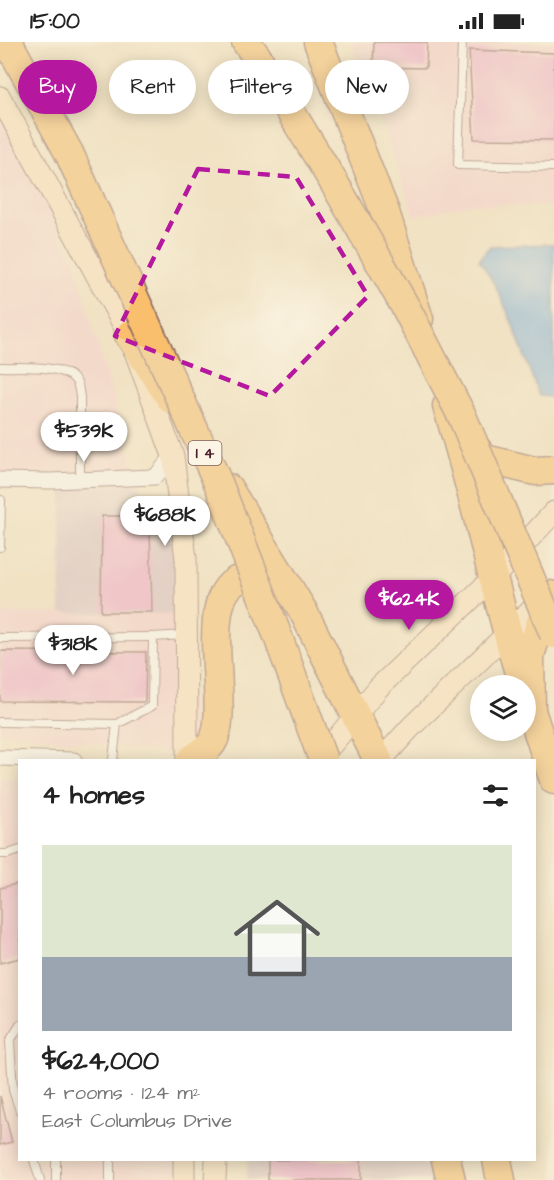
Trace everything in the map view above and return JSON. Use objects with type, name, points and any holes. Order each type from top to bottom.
[{"type":"highway","name":"I 4","points":[[8,42],[69,153],[219,485],[277,634],[321,759]]},
{"type":"highway","points":[[246,42],[341,196],[406,308],[462,416],[554,634]]},
{"type":"highway","points":[[318,42],[385,212],[452,422],[519,675]]},
{"type":"highway","points":[[129,335],[206,453],[303,611],[379,759]]},
{"type":"highway","points":[[452,422],[485,459],[535,471],[554,470]]},
{"type":"highway","points":[[190,759],[213,742],[218,723],[217,618],[223,594],[236,581],[258,577],[282,589],[303,611]]},
{"type":"highway","points":[[528,675],[530,655],[552,590]]},
{"type":"highway","points":[[536,726],[554,780]]},
{"type":"highway","points":[[446,1161],[452,1180]]},
{"type":"highway","points":[[496,1161],[501,1180]]},
{"type":"main road","points":[[0,98],[129,335],[173,456],[186,559],[189,759]]},
{"type":"main road","points":[[322,759],[380,687],[494,577],[554,513]]},
{"type":"main road","points":[[381,759],[552,590]]},
{"type":"main road","points":[[184,1161],[184,1180]]},
{"type":"main road","points":[[215,1180],[216,1161]]},
{"type":"street","points":[[0,480],[155,477],[173,456]]},
{"type":"street","points":[[0,758],[22,759]]},
{"type":"lane","points":[[462,42],[458,165],[554,167]]},
{"type":"lane","points":[[0,367],[64,371],[77,384],[80,397],[80,480]]},
{"type":"lane","points":[[0,547],[1,500]]},
{"type":"lane","points":[[0,638],[187,635]]},
{"type":"lane","points":[[0,722],[117,724],[152,706],[153,637]]},
{"type":"lane","points":[[113,759],[117,724]]},
{"type":"lane","points":[[0,854],[18,851]]},
{"type":"lane","points":[[18,1028],[10,1041],[13,1090],[18,1105]]},
{"type":"lane","points":[[34,1161],[40,1180]]},
{"type":"lane","points":[[56,1161],[56,1180]]},
{"type":"lane","points":[[110,1161],[110,1180]]},
{"type":"highlighted area","points":[[198,169],[296,177],[368,296],[270,396],[115,336]]},
{"type":"shaded area","points":[[351,42],[554,42],[554,206],[473,204],[414,216],[379,114],[409,114],[409,60],[358,60]]},
{"type":"shaded area","points":[[0,109],[74,260],[138,485],[0,479]]},
{"type":"shaded area","points":[[62,485],[138,485],[177,533],[184,614],[60,613]]},
{"type":"shaded area","points":[[0,613],[184,614],[196,756],[0,732]]},
{"type":"shaded area","points":[[0,779],[18,779],[18,1161],[194,1161],[193,1180],[0,1180]]},
{"type":"shaded area","points":[[248,1161],[453,1161],[459,1180],[246,1180]]},
{"type":"water","points":[[554,244],[554,397],[539,396],[506,307],[479,260],[490,246]]},
{"type":"building","points":[[374,42],[427,42],[426,68],[409,68],[409,60],[373,60]]},
{"type":"building","points":[[469,50],[554,53],[554,140],[474,139]]},
{"type":"building","points":[[102,516],[128,516],[128,529],[150,529],[152,612],[101,612]]},
{"type":"building","points":[[0,651],[146,652],[145,702],[0,701]]},
{"type":"building","points":[[18,884],[18,958],[0,963],[0,888]]},
{"type":"building","points":[[0,1096],[12,1142],[0,1145]]},
{"type":"building","points":[[268,1161],[361,1161],[361,1180],[268,1180]]}]
